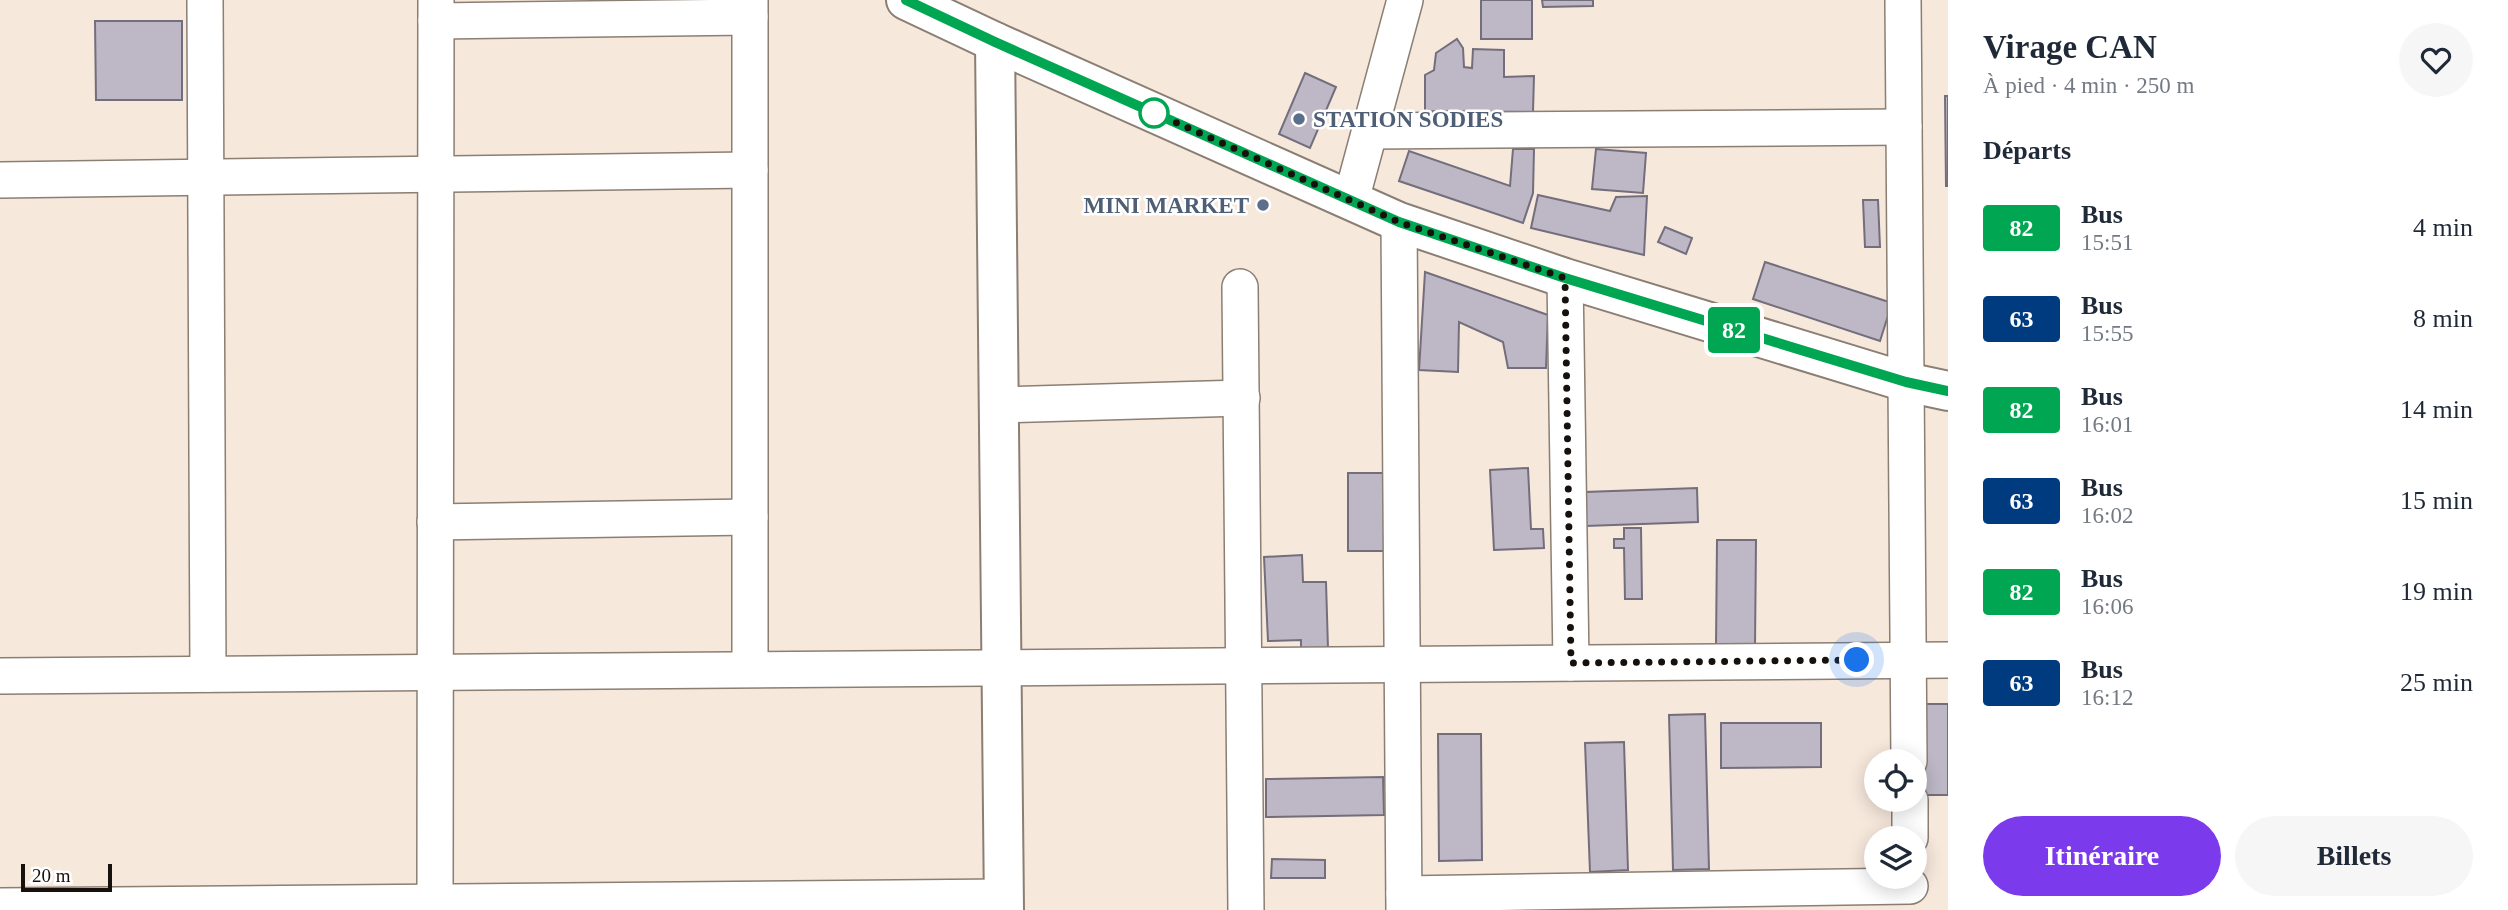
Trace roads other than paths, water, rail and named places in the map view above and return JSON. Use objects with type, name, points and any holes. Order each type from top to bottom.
[{"type":"main road","points":[[906,0],[1399,222],[1565,278],[1906,382],[1948,391]]},
{"type":"main road","points":[[995,42],[1004,904]]},
{"type":"street","points":[[205,0],[208,674]]},
{"type":"street","points":[[1351,200],[1405,0]]},
{"type":"street","points":[[1903,0],[1909,749]]},
{"type":"street","points":[[435,902],[436,10],[750,8],[750,669]]},
{"type":"street","points":[[1370,131],[1904,127]]},
{"type":"street","points":[[0,180],[750,170]]},
{"type":"street","points":[[1399,222],[1404,902],[1568,901],[1911,891]]},
{"type":"street","points":[[1565,278],[1571,663]]},
{"type":"street","points":[[1240,286],[1246,910]]},
{"type":"street","points":[[999,405],[1242,398]]},
{"type":"street","points":[[435,522],[750,517]]},
{"type":"street","points":[[0,676],[1948,660]]},
{"type":"street","points":[[0,906],[435,902],[1004,904]]},
{"type":"place","name":"STATION SODIES","points":[[1299,119]]},
{"type":"place","name":"MINI MARKET","points":[[1263,205]]}]
